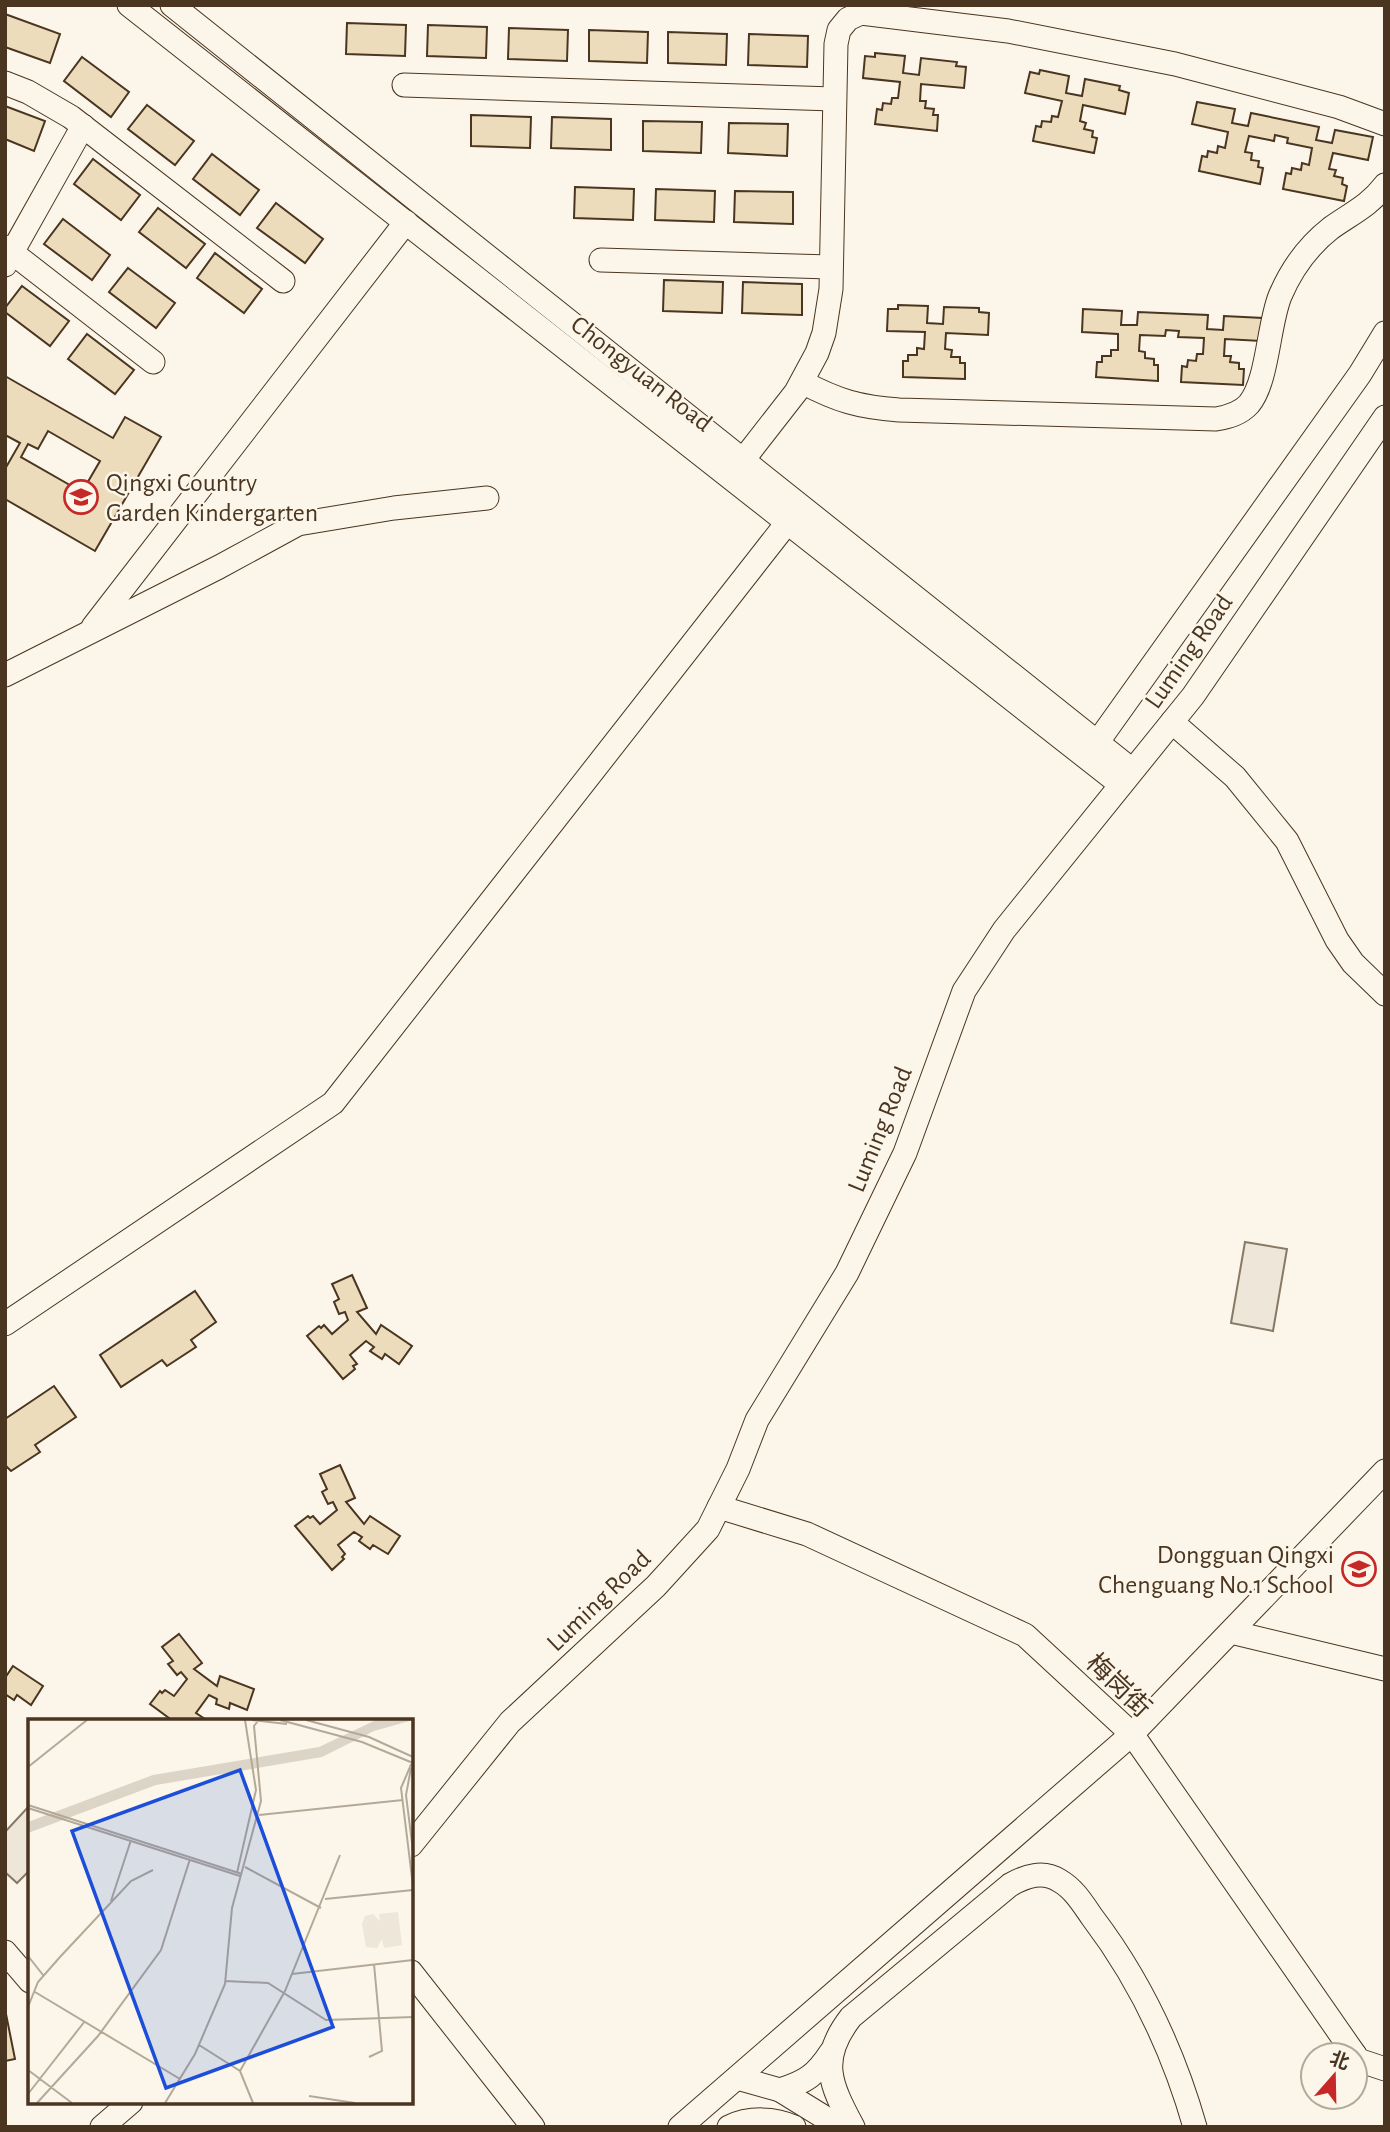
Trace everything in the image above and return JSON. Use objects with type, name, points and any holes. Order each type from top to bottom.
[{"type":"street","name":"Chongyuan Road","points":[[129,5],[787,523],[1092,750]]},
{"type":"street","name":"Chongyuan Road","points":[[172,5],[743,460],[1126,777]]},
{"type":"street","points":[[743,460],[802,382],[824,333],[829,311],[836,44],[839,30],[848,19],[861,13],[1008,31],[1116,51],[1257,84],[1339,107],[1385,124]]},
{"type":"street","points":[[5,83],[50,103],[83,125],[283,281]]},
{"type":"street","points":[[404,85],[834,99]]},
{"type":"street","points":[[83,125],[8,255],[153,362]]},
{"type":"street","points":[[802,382],[832,398],[865,408],[1216,419],[1234,416],[1248,405],[1258,389],[1276,308],[1299,261],[1329,230],[1361,209],[1385,185]]},
{"type":"street","points":[[89,633],[406,222]]},
{"type":"street","points":[[601,260],[830,267]]},
{"type":"street","name":"Luming Road","points":[[1092,750],[1360,374],[1385,332]]},
{"type":"street","name":"Luming Road","points":[[413,1843],[510,1722],[656,1586],[708,1529],[738,1469],[757,1420],[847,1273],[899,1165],[964,991],[1004,930],[1172,722],[1385,416]]},
{"type":"street","points":[[5,675],[298,524],[394,508],[486,498]]},
{"type":"street","points":[[5,1324],[333,1103],[787,523]]},
{"type":"street","points":[[1172,722],[1235,777],[1287,841],[1337,940],[1353,963],[1385,994]]},
{"type":"street","points":[[680,2127],[1132,1734],[1385,1471]]},
{"type":"street","name":"梅岗街","points":[[719,1507],[807,1534],[1026,1635],[1132,1734],[1345,2041]]},
{"type":"street","points":[[1231,1632],[1385,1669]]},
{"type":"street","points":[[780,2090],[801,2084],[819,2071],[838,2034],[851,2017],[1010,1885],[1025,1877],[1043,1875],[1059,1880],[1073,1891],[1116,1948],[1152,2010],[1180,2077],[1195,2127]]},
{"type":"street","points":[[5,1952],[28,1979]]},
{"type":"street","points":[[413,1975],[533,2127]]},
{"type":"street","points":[[831,2052],[830,2073],[835,2092],[853,2127]]},
{"type":"street","points":[[737,2078],[780,2090],[840,2127]]},
{"type":"street","points":[[102,2127],[129,2104]]},
{"type":"street","points":[[729,2127],[760,2119],[794,2127]]},
{"type":"shaded area","points":[[1245,1242],[1287,1249],[1273,1331],[1231,1323]]},
{"type":"shaded area","points":[[28,1807],[28,1872],[17,1883],[5,1872],[5,1832]]},
{"type":"building","points":[[5,14],[60,34],[50,63],[5,47]]},
{"type":"building","points":[[347,23],[406,25],[405,56],[346,54]]},
{"type":"building","points":[[428,25],[487,27],[486,58],[427,56]]},
{"type":"building","points":[[509,28],[568,30],[567,61],[508,59]]},
{"type":"building","points":[[589,30],[648,32],[647,63],[589,61]]},
{"type":"building","points":[[668,32],[727,34],[726,65],[668,63]]},
{"type":"building","points":[[749,34],[808,36],[807,67],[748,65]]},
{"type":"building","points":[[875,53],[905,56],[903,73],[919,75],[921,58],[957,62],[956,66],[966,67],[964,88],[921,84],[920,101],[926,101],[925,108],[934,109],[933,115],[938,115],[937,131],[875,124],[877,109],[882,110],[883,103],[891,104],[892,98],[898,98],[900,82],[863,78],[865,56],[875,57]]},
{"type":"building","points":[[82,57],[129,92],[111,117],[64,81]]},
{"type":"building","points":[[1040,70],[1069,76],[1066,93],[1082,96],[1085,79],[1120,86],[1119,90],[1129,93],[1125,114],[1083,105],[1080,121],[1086,123],[1084,129],[1093,131],[1092,137],[1097,138],[1094,153],[1033,141],[1036,126],[1041,127],[1042,121],[1051,122],[1052,116],[1058,117],[1062,101],[1025,93],[1030,72],[1039,74]]},
{"type":"building","points":[[1197,102],[1235,109],[1232,123],[1248,126],[1251,113],[1319,127],[1316,140],[1332,143],[1335,130],[1373,137],[1368,160],[1333,153],[1329,169],[1336,170],[1334,176],[1343,178],[1342,184],[1347,186],[1344,201],[1283,189],[1286,173],[1291,174],[1292,168],[1301,170],[1302,163],[1309,165],[1312,148],[1287,143],[1288,138],[1275,135],[1274,141],[1249,136],[1245,152],[1252,153],[1251,160],[1259,161],[1258,167],[1263,168],[1260,184],[1199,171],[1202,156],[1207,157],[1208,151],[1217,153],[1218,146],[1225,148],[1228,132],[1192,124]]},
{"type":"building","points":[[147,105],[194,141],[175,165],[128,129]]},
{"type":"building","points":[[5,106],[45,121],[34,151],[5,139]]},
{"type":"building","points":[[471,115],[531,117],[530,148],[471,146]]},
{"type":"building","points":[[552,117],[611,119],[611,150],[551,148]]},
{"type":"building","points":[[643,121],[702,122],[701,153],[643,151]]},
{"type":"building","points":[[729,123],[788,124],[787,156],[728,153]]},
{"type":"building","points":[[212,154],[259,190],[240,215],[193,179]]},
{"type":"building","points":[[93,159],[140,195],[121,220],[74,184]]},
{"type":"building","points":[[575,187],[634,189],[633,220],[574,218]]},
{"type":"building","points":[[656,189],[715,191],[714,222],[655,220]]},
{"type":"building","points":[[735,191],[793,192],[793,224],[734,222]]},
{"type":"building","points":[[276,203],[323,239],[305,263],[257,228]]},
{"type":"building","points":[[158,208],[205,244],[186,268],[139,232]]},
{"type":"building","points":[[63,219],[110,255],[92,280],[44,244]]},
{"type":"building","points":[[215,253],[262,289],[244,313],[197,278]]},
{"type":"building","points":[[128,268],[175,303],[156,328],[109,292]]},
{"type":"building","points":[[664,280],[723,282],[722,313],[663,311]]},
{"type":"building","points":[[743,282],[802,284],[802,315],[742,313]]},
{"type":"building","points":[[22,286],[69,321],[50,346],[5,312],[5,308]]},
{"type":"building","points":[[898,305],[928,306],[927,323],[943,324],[944,307],[979,308],[979,312],[989,313],[988,335],[946,333],[945,349],[952,350],[951,357],[960,357],[960,363],[965,363],[965,379],[903,377],[903,361],[908,361],[908,355],[917,355],[917,348],[924,349],[925,332],[887,331],[888,309],[898,309]]},
{"type":"building","points":[[1083,309],[1122,311],[1121,325],[1137,325],[1138,312],[1208,315],[1207,329],[1223,330],[1224,316],[1263,318],[1261,341],[1225,339],[1224,356],[1231,356],[1230,362],[1239,363],[1239,369],[1244,369],[1243,385],[1181,382],[1182,366],[1187,367],[1188,360],[1196,361],[1197,354],[1203,354],[1204,338],[1178,337],[1179,331],[1166,330],[1165,336],[1140,335],[1139,351],[1145,352],[1145,358],[1154,359],[1154,365],[1158,365],[1158,381],[1096,377],[1097,362],[1102,362],[1102,356],[1111,356],[1111,350],[1118,350],[1118,334],[1082,332]]},
{"type":"building","points":[[87,334],[134,370],[115,394],[68,359]]},
{"type":"building","points":[[5,376],[113,438],[125,417],[161,437],[95,551],[5,499],[5,469],[20,443],[5,435]],"holes":[[[48,431],[100,461],[82,492],[21,457],[28,444],[38,449]]]},
{"type":"building","points":[[352,1275],[367,1308],[357,1312],[376,1334],[381,1325],[412,1346],[399,1364],[385,1354],[382,1359],[370,1351],[374,1347],[366,1341],[350,1355],[357,1364],[343,1379],[307,1336],[324,1325],[332,1334],[348,1320],[345,1312],[339,1314],[334,1302],[339,1299],[332,1284]]},
{"type":"building","points":[[195,1291],[216,1322],[191,1340],[196,1347],[167,1366],[162,1360],[121,1387],[100,1355]]},
{"type":"building","points":[[54,1386],[76,1417],[35,1445],[40,1452],[11,1471],[5,1465],[5,1419]]},
{"type":"building","points":[[340,1465],[355,1498],[346,1502],[364,1524],[370,1516],[400,1536],[388,1554],[373,1545],[370,1549],[359,1541],[362,1537],[354,1532],[338,1545],[345,1554],[342,1557],[344,1559],[332,1570],[295,1526],[308,1516],[313,1516],[320,1524],[337,1510],[333,1502],[328,1504],[322,1492],[327,1489],[320,1474]]},
{"type":"building","points":[[179,1634],[202,1663],[194,1669],[217,1686],[220,1676],[254,1689],[247,1710],[230,1703],[229,1709],[216,1704],[217,1699],[209,1695],[196,1713],[205,1719],[170,1719],[150,1704],[160,1691],[162,1693],[165,1690],[174,1696],[187,1679],[181,1672],[177,1675],[168,1664],[173,1661],[162,1647]]},
{"type":"building","points":[[13,1666],[43,1686],[31,1705],[17,1695],[14,1700],[5,1694],[5,1673],[7,1675]]},
{"type":"building","points":[[5,2009],[15,2059],[5,2061]]},
{"type":"place","name":"Qingxi Country Garden Kindergarten","points":[[81,497]]},
{"type":"place","name":"Dongguan Qingxi Chenguang No.1 School","points":[[1359,1569]]}]
